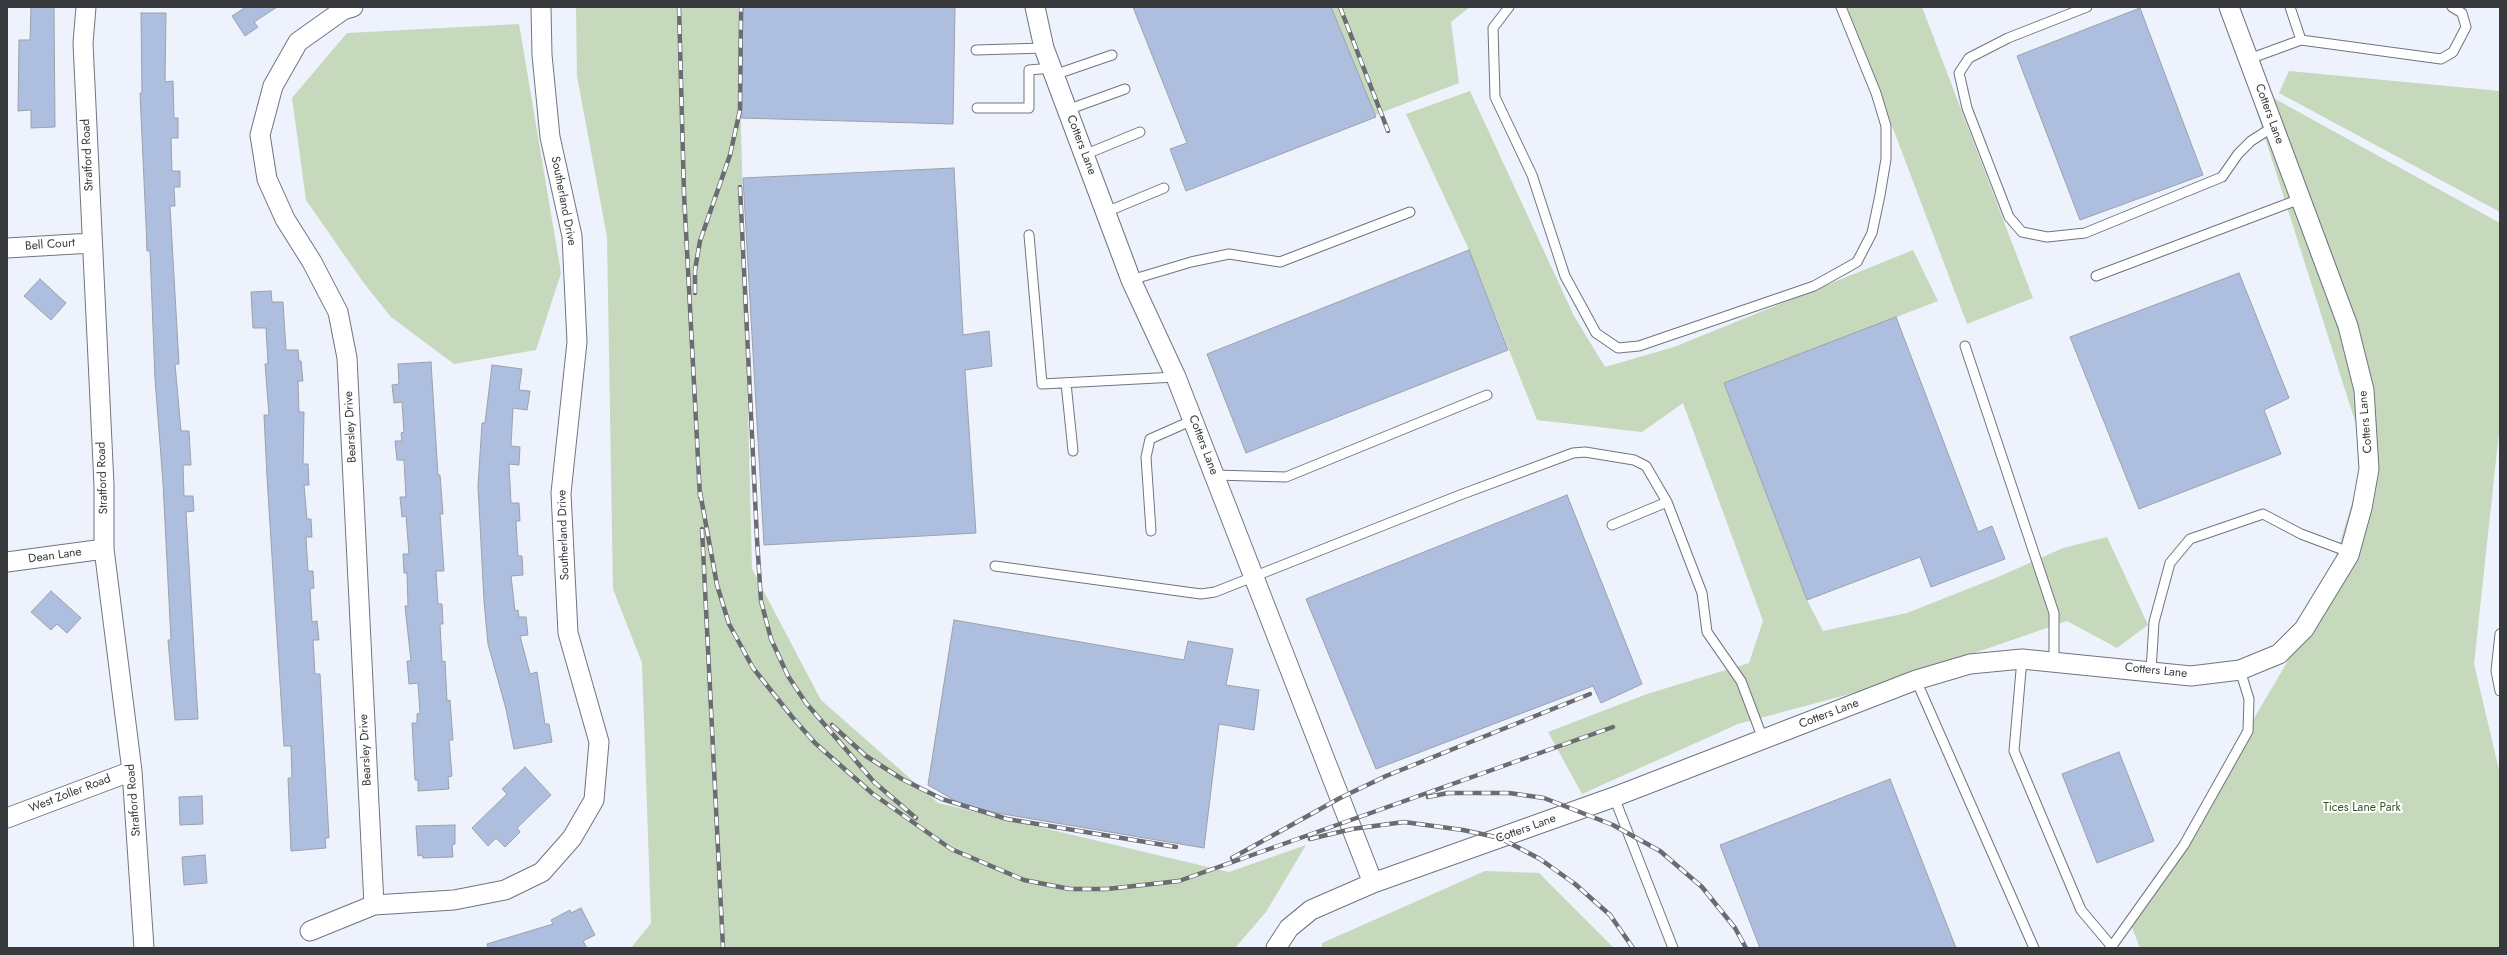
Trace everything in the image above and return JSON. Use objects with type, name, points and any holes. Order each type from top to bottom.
[{"type":"street","name":"Stratford Road","points":[[86,7],[83,43],[104,485],[104,549],[132,771],[144,948]]},
{"type":"street","name":"Bearsley Drive","points":[[354,7],[343,10],[298,42],[273,86],[260,135],[267,179],[285,219],[312,262],[338,312],[347,358],[374,905]]},
{"type":"street","name":"Southerland Drive","points":[[310,931],[374,905],[454,900],[505,890],[542,872],[572,838],[594,800],[599,742],[568,633],[561,492],[577,342],[572,236],[550,138],[542,55],[541,7]]},
{"type":"street","name":"Cotters Lane","points":[[1035,7],[1044,48],[1131,280],[1176,376],[1373,883]]},
{"type":"street","name":"Cotters Lane","points":[[1276,948],[1289,928],[1311,910],[1373,883],[1614,798],[1916,680],[1970,664],[2022,659],[2054,661],[2191,676],[2240,670],[2279,654],[2304,629],[2349,552],[2362,508],[2369,469],[2364,390],[2348,326],[2229,7]]},
{"type":"street","name":"Bell Court","points":[[7,248],[92,242]]},
{"type":"street","name":"Dean Lane","points":[[7,562],[104,549]]},
{"type":"street","name":"West Zoller Road","points":[[7,818],[132,771]]},
{"type":"lane","points":[[1509,7],[1493,28],[1495,97],[1532,176],[1565,276],[1596,333],[1618,348],[1639,346],[1814,286],[1857,262],[1872,233],[1886,159],[1886,126],[1876,93],[1841,7]]},
{"type":"lane","points":[[2087,7],[2008,38],[1969,58],[1959,73],[1967,108],[2009,217],[2022,232],[2047,237],[2085,233],[2222,177],[2238,154],[2251,141],[2274,126]]},
{"type":"lane","points":[[2290,7],[2301,40]]},
{"type":"lane","points":[[2249,59],[2301,40],[2441,59],[2453,52],[2466,27],[2462,13],[2452,7]]},
{"type":"lane","points":[[976,50],[1044,48]]},
{"type":"lane","points":[[977,108],[1029,108],[1029,70],[1053,72],[1112,55]]},
{"type":"lane","points":[[1067,110],[1125,89]]},
{"type":"lane","points":[[1084,155],[1140,132]]},
{"type":"lane","points":[[1106,212],[1164,188]]},
{"type":"lane","points":[[2096,276],[2300,199]]},
{"type":"lane","points":[[1131,280],[1191,262],[1229,254],[1280,262],[1410,212]]},
{"type":"lane","points":[[1029,235],[1042,384],[1176,376]]},
{"type":"lane","points":[[1965,346],[2054,613],[2054,661]]},
{"type":"lane","points":[[1066,383],[1073,451]]},
{"type":"lane","points":[[1214,475],[1286,477],[1487,395]]},
{"type":"lane","points":[[1151,531],[1146,457],[1150,439],[1193,420]]},
{"type":"lane","points":[[995,566],[1200,594],[1216,592],[1452,498],[1573,453],[1585,452],[1634,460],[1646,466],[1667,502],[1702,593],[1707,632],[1741,681],[1763,739]]},
{"type":"lane","points":[[1612,525],[1667,502]]},
{"type":"lane","points":[[2151,671],[2154,622],[2170,563],[2190,539],[2263,514],[2301,534],[2349,552]]},
{"type":"lane","points":[[2500,634],[2496,671],[2500,691]]},
{"type":"lane","points":[[2022,659],[2014,751],[2082,910],[2113,947],[2184,845],[2248,731],[2249,699],[2240,670]]},
{"type":"lane","points":[[1916,680],[2034,948]]},
{"type":"lane","points":[[1614,798],[1673,948]]},
{"type":"green space","points":[[576,7],[738,7],[752,569],[821,700],[938,803],[1229,872],[1306,845],[1266,912],[1235,948],[631,948],[651,923],[642,663],[613,589],[607,237],[577,76]]},
{"type":"green space","points":[[1331,7],[1470,7],[1451,22],[1459,83],[1375,115]]},
{"type":"green space","points":[[1847,7],[1922,7],[2033,298],[1967,324]]},
{"type":"green space","points":[[519,24],[561,273],[536,350],[454,364],[391,317],[363,282],[306,200],[292,98],[347,33]]},
{"type":"green space","points":[[2289,71],[2500,91],[2500,212],[2279,93]]},
{"type":"green space","name":"Tices Lane Park","points":[[2248,84],[2500,223],[2500,423],[2474,664],[2500,774],[2500,948],[2140,948],[2130,922],[2164,871],[2322,603],[2366,456]]},
{"type":"green space","points":[[1470,91],[1574,316],[1605,367],[1674,347],[1913,250],[1938,301],[1724,383],[1807,600],[1823,631],[1907,613],[1998,577],[2063,548],[2107,537],[2148,625],[2117,648],[2067,621],[1876,687],[1738,724],[1582,794],[1548,732],[1647,694],[1749,663],[1763,621],[1683,403],[1642,432],[1537,420],[1469,250],[1406,114]]},
{"type":"green space","points":[[1485,871],[1539,873],[1614,948],[1322,948],[1322,943]]},
{"type":"building","points":[[31,7],[54,7],[55,127],[31,128],[31,110],[18,111],[19,40],[30,40]]},
{"type":"building","points":[[246,7],[277,7],[254,22],[258,27],[245,36],[232,16]]},
{"type":"building","points":[[743,7],[955,7],[953,124],[741,118]]},
{"type":"building","points":[[1133,7],[1331,7],[1376,117],[1186,191],[1170,149],[1187,143]]},
{"type":"building","points":[[2140,8],[2203,175],[2080,220],[2017,56]]},
{"type":"building","points":[[141,13],[166,13],[165,82],[173,81],[174,118],[178,118],[178,138],[171,138],[172,171],[180,171],[180,187],[174,187],[175,206],[170,206],[179,364],[175,364],[181,431],[189,431],[191,465],[183,465],[184,496],[193,496],[194,511],[186,512],[198,719],[175,720],[168,640],[171,640],[163,483],[155,379],[150,251],[147,251],[140,93],[142,93]]},
{"type":"building","points":[[954,168],[963,335],[989,331],[992,366],[965,370],[976,533],[764,545],[743,178]]},
{"type":"building","points":[[1469,250],[1508,350],[1246,453],[1207,354]]},
{"type":"building","points":[[2239,273],[2289,398],[2264,410],[2281,454],[2139,509],[2070,337]]},
{"type":"building","points":[[40,279],[66,303],[51,320],[24,296]]},
{"type":"building","points":[[271,291],[272,302],[283,302],[286,350],[298,350],[299,361],[301,361],[303,381],[298,381],[299,412],[304,412],[303,464],[308,464],[309,485],[304,485],[307,519],[311,519],[312,537],[306,537],[308,571],[313,571],[314,588],[310,589],[312,622],[317,621],[319,640],[313,640],[315,674],[320,674],[329,838],[325,838],[326,848],[291,851],[288,778],[292,778],[291,746],[284,746],[264,415],[269,415],[265,364],[268,364],[266,328],[253,328],[251,292]]},
{"type":"building","points":[[1896,317],[1978,532],[1992,526],[2005,559],[1931,587],[1920,557],[1807,600],[1724,383]]},
{"type":"building","points":[[431,362],[438,475],[440,475],[443,514],[440,514],[444,571],[436,571],[438,604],[442,604],[443,624],[440,624],[442,662],[445,661],[447,701],[450,700],[453,740],[449,740],[452,776],[448,777],[449,789],[418,791],[418,780],[415,780],[412,723],[417,723],[417,714],[420,713],[418,683],[409,684],[407,661],[411,661],[405,606],[408,606],[407,573],[404,573],[403,554],[409,554],[406,516],[402,517],[400,497],[406,497],[404,460],[397,460],[395,441],[402,441],[401,433],[404,432],[402,402],[394,403],[392,385],[399,384],[398,364]]},
{"type":"building","points":[[492,365],[522,369],[519,390],[530,391],[527,410],[513,408],[511,446],[520,447],[519,465],[509,464],[511,503],[519,503],[520,521],[516,521],[518,556],[522,556],[523,575],[511,576],[515,611],[518,610],[519,617],[526,617],[528,635],[520,636],[530,674],[537,672],[545,724],[549,724],[552,742],[514,749],[506,709],[488,644],[484,601],[478,486],[482,423],[485,423]]},
{"type":"building","points":[[1567,495],[1642,684],[1601,703],[1593,686],[1376,769],[1306,599]]},
{"type":"building","points":[[51,591],[81,618],[67,633],[57,624],[51,630],[31,612]]},
{"type":"building","points":[[954,620],[1184,660],[1188,641],[1233,649],[1226,685],[1259,690],[1254,730],[1219,724],[1204,848],[997,813],[959,803],[928,785]]},
{"type":"building","points":[[2119,752],[2154,841],[2097,863],[2062,774]]},
{"type":"building","points":[[525,767],[551,795],[517,828],[520,832],[505,847],[496,838],[488,846],[472,828],[507,794],[502,789]]},
{"type":"building","points":[[1890,779],[1956,948],[1760,948],[1720,845]]},
{"type":"building","points":[[202,796],[203,824],[180,825],[179,797]]},
{"type":"building","points":[[455,825],[455,844],[452,845],[453,857],[423,858],[422,855],[418,856],[416,826]]},
{"type":"building","points":[[205,855],[207,883],[184,885],[182,857]]},
{"type":"building","points":[[581,908],[595,935],[583,941],[587,948],[488,948],[487,944],[553,924],[551,920],[570,910],[571,913]]},
{"type":"railway","points":[[679,7],[684,194],[700,497]]},
{"type":"railway","points":[[695,293],[695,270],[700,241],[730,155],[740,110],[741,7]]},
{"type":"railway","points":[[1340,7],[1388,131]]},
{"type":"railway","points":[[740,187],[761,601],[771,639],[788,676],[806,703],[874,782],[916,818]]},
{"type":"railway","points":[[700,492],[717,585],[729,624],[753,668],[793,718],[815,743],[873,794],[951,849],[1024,880],[1070,889],[1107,889],[1179,881],[1613,727]]},
{"type":"railway","points":[[702,529],[723,948]]},
{"type":"railway","points":[[1232,858],[1340,798],[1386,776],[1590,694]]},
{"type":"railway","points":[[832,725],[866,756],[902,779],[942,799],[1007,819],[1176,847]]},
{"type":"railway","points":[[1428,797],[1448,793],[1509,793],[1544,798],[1613,825],[1660,851],[1702,887],[1735,928],[1746,948]]},
{"type":"railway","points":[[1310,839],[1352,829],[1404,822],[1463,830],[1500,838],[1540,859],[1575,884],[1610,915],[1633,948]]}]
